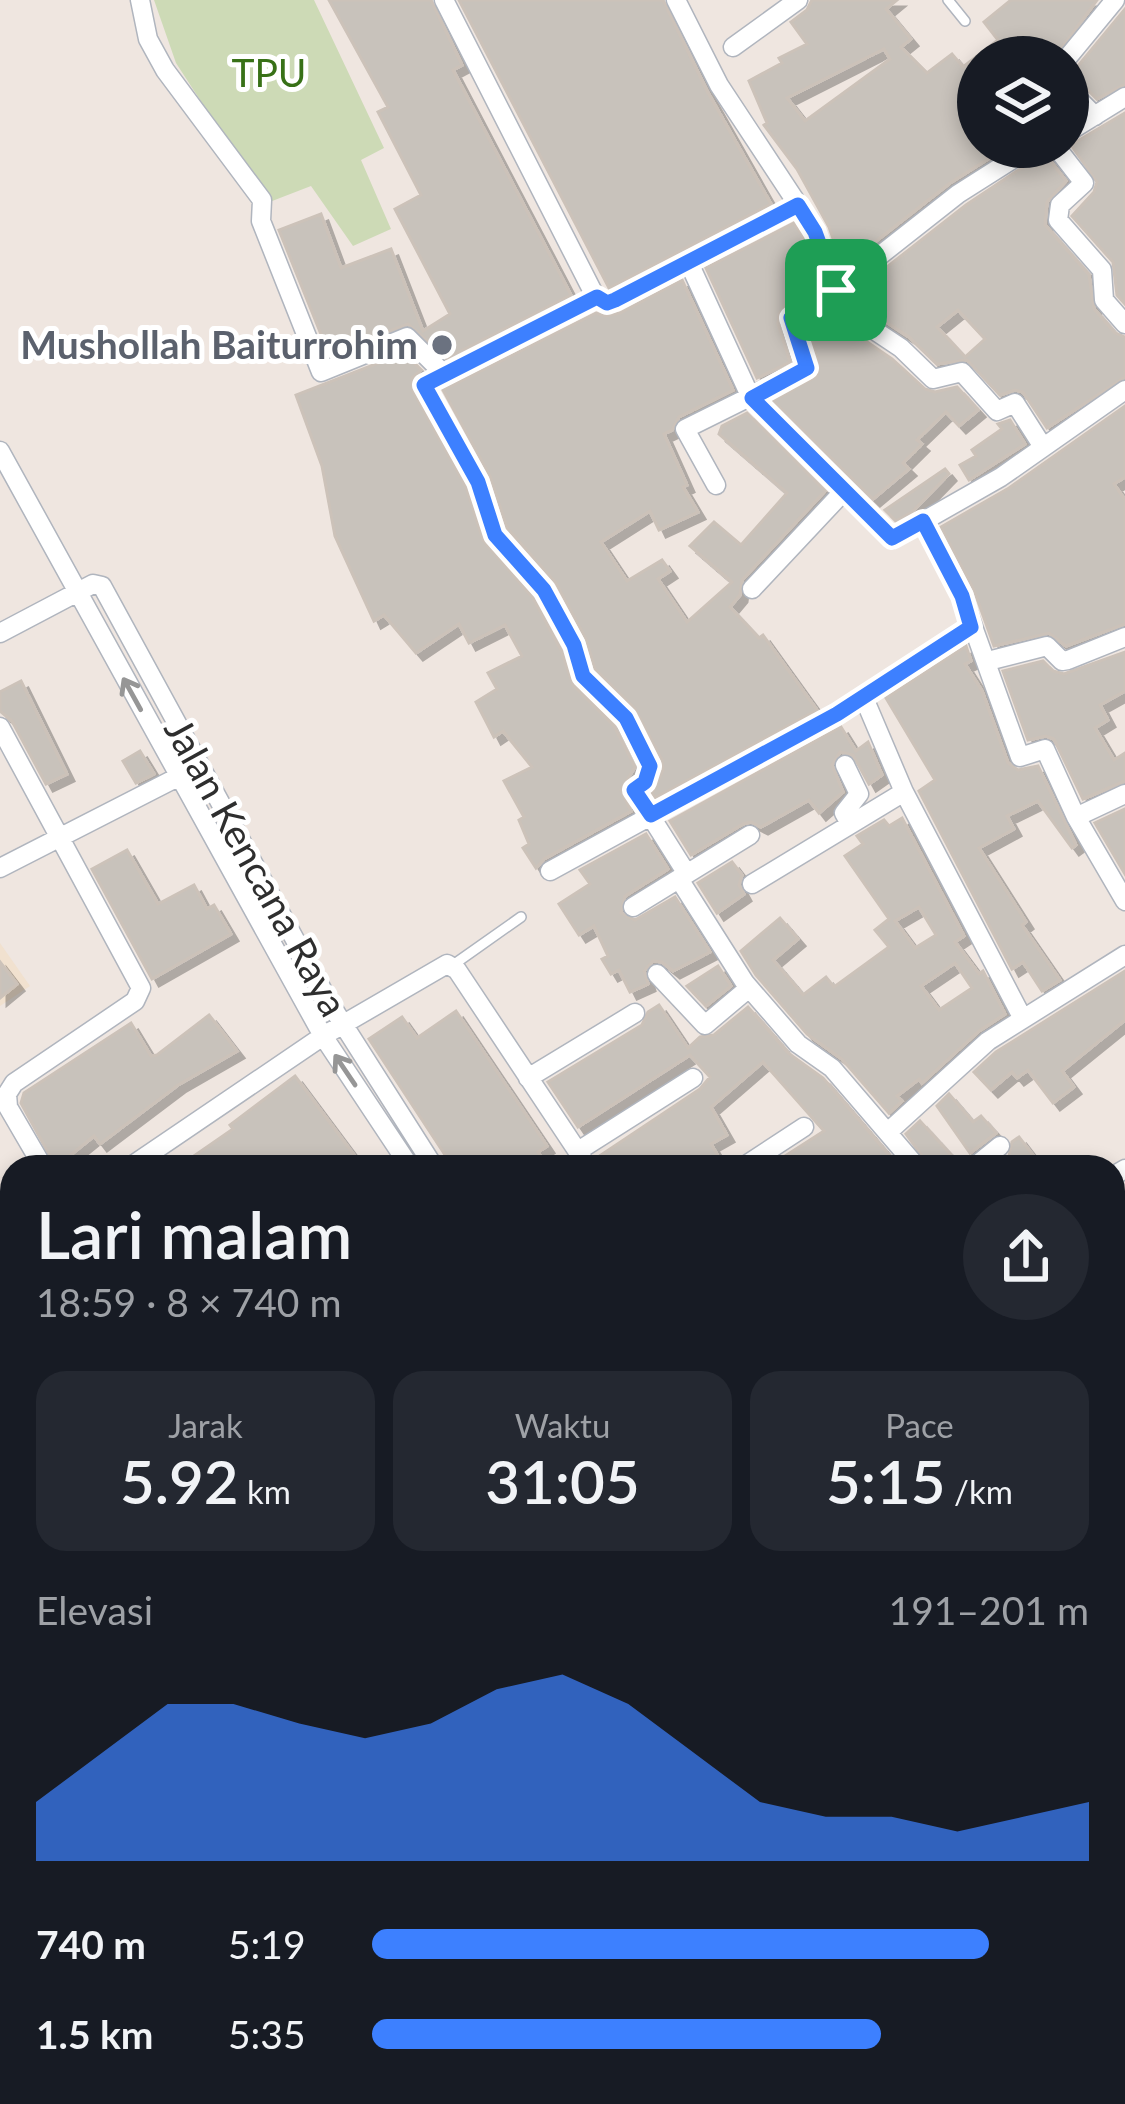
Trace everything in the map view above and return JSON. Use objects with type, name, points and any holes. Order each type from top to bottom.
[{"type":"street","points":[[140,0],[148,39],[165,70],[262,200],[261,221],[321,372],[407,338],[444,374]]},
{"type":"street","points":[[444,0],[593,292]]},
{"type":"street","points":[[676,0],[719,85],[815,232],[836,290],[859,320],[901,348],[933,379],[962,372],[997,411],[1015,403],[1043,447]]},
{"type":"street","points":[[733,47],[798,0]]},
{"type":"street","points":[[1085,36],[1115,0]]},
{"type":"street","points":[[1089,120],[1125,97]]},
{"type":"street","points":[[1089,110],[1095,116]]},
{"type":"street","points":[[716,485],[684,430],[807,368],[791,318],[836,290],[958,194],[999,168]]},
{"type":"street","points":[[1072,168],[1084,183],[1060,205],[1058,220],[1102,270],[1104,300],[1125,324]]},
{"type":"street","points":[[798,205],[615,300],[607,303],[597,297],[424,385],[478,482],[495,535],[544,590],[574,645],[583,676],[626,718],[650,766],[645,782],[634,790],[749,988],[798,1043],[832,1068],[907,1155]]},
{"type":"street","points":[[689,262],[752,398],[892,538],[1001,477],[1125,390]]},
{"type":"street","name":"Jalan Kencana Raya","points":[[0,451],[323,1036],[402,1155]]},
{"type":"street","points":[[752,589],[844,490]]},
{"type":"street","points":[[923,521],[962,596],[1020,757],[1045,749],[1076,817],[1125,901]]},
{"type":"street","name":"Jalan Kencana Raya","points":[[76,592],[98,583],[105,590],[342,1024],[426,1155]]},
{"type":"street","points":[[0,633],[76,592]]},
{"type":"street","points":[[550,871],[837,714],[971,627]]},
{"type":"street","points":[[988,661],[1047,646],[1063,661],[1125,637]]},
{"type":"street","points":[[864,698],[904,792],[1023,1019]]},
{"type":"street","points":[[0,727],[141,988],[135,1001],[14,1083],[7,1094],[8,1107],[36,1155]]},
{"type":"street","points":[[844,766],[859,794],[844,812],[850,824]]},
{"type":"street","points":[[0,868],[178,777]]},
{"type":"street","points":[[752,884],[904,792]]},
{"type":"street","points":[[1076,817],[1125,794]]},
{"type":"street","points":[[634,907],[750,836]]},
{"type":"street","points":[[888,1132],[988,1041],[1125,955]]},
{"type":"street","points":[[148,1155],[323,1036],[440,964],[453,965],[580,1155]]},
{"type":"street","points":[[657,974],[705,1025],[749,988]]},
{"type":"street","points":[[528,1078],[635,1012]]},
{"type":"street","points":[[588,1155],[694,1078]]},
{"type":"street","points":[[761,1155],[804,1127]]},
{"type":"street","points":[[989,1155],[1000,1146]]},
{"type":"lane","points":[[949,0],[965,21]]},
{"type":"lane","points":[[453,965],[521,917]]},
{"type":"shaded area","points":[[0,943],[30,986],[0,1006]]},
{"type":"green space","name":"TPU","points":[[154,0],[314,0],[384,148],[361,160],[391,229],[353,246],[311,186],[267,203],[176,63]]},
{"type":"building","points":[[329,0],[431,0],[462,65],[453,70],[571,295],[447,358],[408,324],[329,354],[279,230],[321,214],[341,268],[391,249],[423,331],[450,314],[395,209],[421,195],[378,112],[388,107]]},
{"type":"building","points":[[459,0],[663,0],[707,91],[771,204],[609,288]]},
{"type":"building","points":[[812,0],[897,0],[886,9],[911,39],[901,47],[927,73],[952,54],[957,60],[957,168],[974,168],[843,267],[829,227],[797,169],[764,125],[749,81],[807,44],[791,22]],"holes":[[[884,49],[890,59],[805,121],[787,98]]]},
{"type":"building","points":[[1011,0],[1097,0],[1070,36],[995,36],[984,22]]},
{"type":"building","points":[[1125,9],[1125,84],[1097,99],[1089,91],[1089,53]]},
{"type":"building","points":[[1125,113],[1125,304],[1117,295],[1113,262],[1072,216],[1097,182],[1087,168],[1089,134]]},
{"type":"building","points":[[1022,168],[1056,168],[1066,181],[1047,202],[1045,225],[1089,275],[1094,309],[1115,333],[1125,337],[1125,377],[1047,428],[1023,392],[1000,395],[967,360],[937,364],[909,337],[868,310],[855,292]],"holes":[[[958,310],[985,339],[965,357],[937,327]]]},
{"type":"building","points":[[794,223],[820,284],[786,304],[779,314],[790,362],[757,378],[706,268]]},
{"type":"building","points":[[682,280],[733,390],[679,417],[664,434],[687,485],[683,487],[698,512],[659,530],[650,511],[601,542],[627,581],[662,560],[670,571],[658,579],[687,622],[732,582],[690,546],[714,522],[741,545],[787,493],[719,434],[722,426],[747,413],[825,491],[742,580],[740,595],[730,607],[759,638],[763,635],[817,710],[655,798],[652,793],[663,770],[662,760],[635,709],[595,669],[586,639],[556,583],[507,528],[490,476],[443,390],[596,313],[620,313]]},
{"type":"building","points":[[833,308],[851,331],[925,389],[935,392],[957,387],[978,410],[959,426],[946,412],[917,440],[922,444],[903,463],[909,469],[873,499],[773,401],[817,376],[819,365],[806,324]]},
{"type":"building","points":[[404,353],[421,370],[412,378],[412,389],[466,487],[483,540],[533,598],[561,650],[573,685],[614,726],[635,767],[621,790],[631,811],[544,859],[536,868],[523,848],[529,844],[519,820],[524,817],[504,781],[532,767],[503,731],[494,737],[476,702],[497,689],[488,673],[522,656],[505,625],[469,643],[459,624],[416,653],[384,615],[374,621],[335,536],[322,466],[296,395]]},
{"type":"building","points":[[1125,406],[1125,477],[1114,484],[1125,500],[1125,624],[1066,646],[1049,633],[994,646],[974,590],[941,527],[1009,488]]},
{"type":"building","points":[[1010,420],[1025,444],[969,480],[960,465],[1002,429],[998,424]]},
{"type":"building","points":[[945,469],[949,474],[912,512],[896,521],[885,510]]},
{"type":"building","points":[[966,646],[971,661],[965,664],[982,691],[1008,763],[1018,770],[1038,766],[1076,845],[1072,848],[1038,801],[1007,816],[1014,829],[979,848],[1026,922],[1022,925],[1060,980],[1042,991],[1023,962],[1012,969],[919,791],[935,780],[886,698]]},
{"type":"building","points":[[1125,652],[1125,691],[1100,705],[1108,720],[1095,728],[1114,760],[1125,753],[1125,781],[1083,799],[1054,739],[1028,740],[1003,671],[1043,661],[1064,674]]},
{"type":"building","points":[[21,681],[67,774],[46,784],[12,721],[0,711],[0,692]]},
{"type":"building","points":[[841,727],[856,751],[868,742],[882,775],[869,784],[853,755],[840,752],[832,765],[843,792],[819,813],[809,800],[761,827],[743,824],[691,855],[670,821]]},
{"type":"building","points":[[140,751],[154,774],[136,783],[123,761]]},
{"type":"building","points":[[1125,809],[1125,874],[1095,823]]},
{"type":"building","points":[[902,818],[964,936],[955,942],[979,974],[983,971],[1005,1014],[922,1083],[919,1079],[897,1096],[902,1101],[889,1113],[842,1059],[807,1034],[741,951],[780,918],[798,939],[773,960],[803,995],[826,977],[834,987],[889,947],[875,930],[889,919],[845,856],[863,844],[857,836],[884,820],[889,826]],"holes":[[[919,907],[936,935],[915,948],[895,921]],[[955,963],[972,988],[939,1010],[921,986]]]},
{"type":"building","points":[[646,834],[668,869],[625,896],[621,913],[635,920],[675,897],[710,952],[673,971],[653,961],[644,971],[648,984],[630,992],[619,970],[611,974],[602,959],[608,956],[594,926],[579,935],[559,904],[590,884],[580,870]]},
{"type":"building","points":[[127,850],[158,904],[194,885],[207,909],[214,905],[231,934],[152,979],[92,869]]},
{"type":"building","points":[[732,862],[742,875],[739,885],[744,894],[717,913],[698,883]]},
{"type":"building","points":[[0,962],[17,984],[0,998]]},
{"type":"building","points":[[718,966],[731,986],[706,1006],[687,986]]},
{"type":"building","points":[[1125,971],[1125,1020],[1062,1071],[1074,1087],[1053,1103],[1028,1070],[1017,1078],[1012,1072],[991,1090],[974,1072],[996,1052]]},
{"type":"building","points":[[659,1005],[688,1048],[700,1037],[714,1035],[748,1007],[788,1053],[823,1078],[889,1155],[787,1155],[824,1131],[763,1062],[711,1107],[727,1135],[711,1144],[717,1155],[601,1155],[700,1089],[710,1077],[690,1055],[578,1127],[548,1082],[642,1025],[648,1012]]},
{"type":"building","points":[[456,1011],[547,1146],[540,1155],[445,1155],[369,1039],[402,1017],[417,1038]]},
{"type":"building","points":[[209,1015],[237,1051],[178,1085],[100,1144],[94,1136],[70,1155],[49,1155],[21,1103],[24,1093],[131,1023],[151,1056]]},
{"type":"building","points":[[295,1076],[354,1155],[195,1155],[233,1129],[230,1125]]},
{"type":"building","points":[[949,1094],[973,1122],[981,1116],[996,1133],[970,1153],[937,1106]]},
{"type":"building","points":[[920,1121],[951,1155],[921,1155],[906,1134]]},
{"type":"building","points":[[1019,1137],[1033,1155],[1009,1155],[1012,1142]]},
{"type":"place","name":"Mushollah Baiturrohim","points":[[442,345]]},
{"type":"route","points":[[798,205],[815,232],[836,290],[790,320],[807,368],[752,398],[892,538],[923,521],[962,596],[971,627],[837,714],[651,815],[634,790],[645,782],[650,766],[626,718],[583,676],[574,645],[544,590],[495,535],[478,482],[424,385],[597,297],[607,303],[615,300],[798,205]]}]
